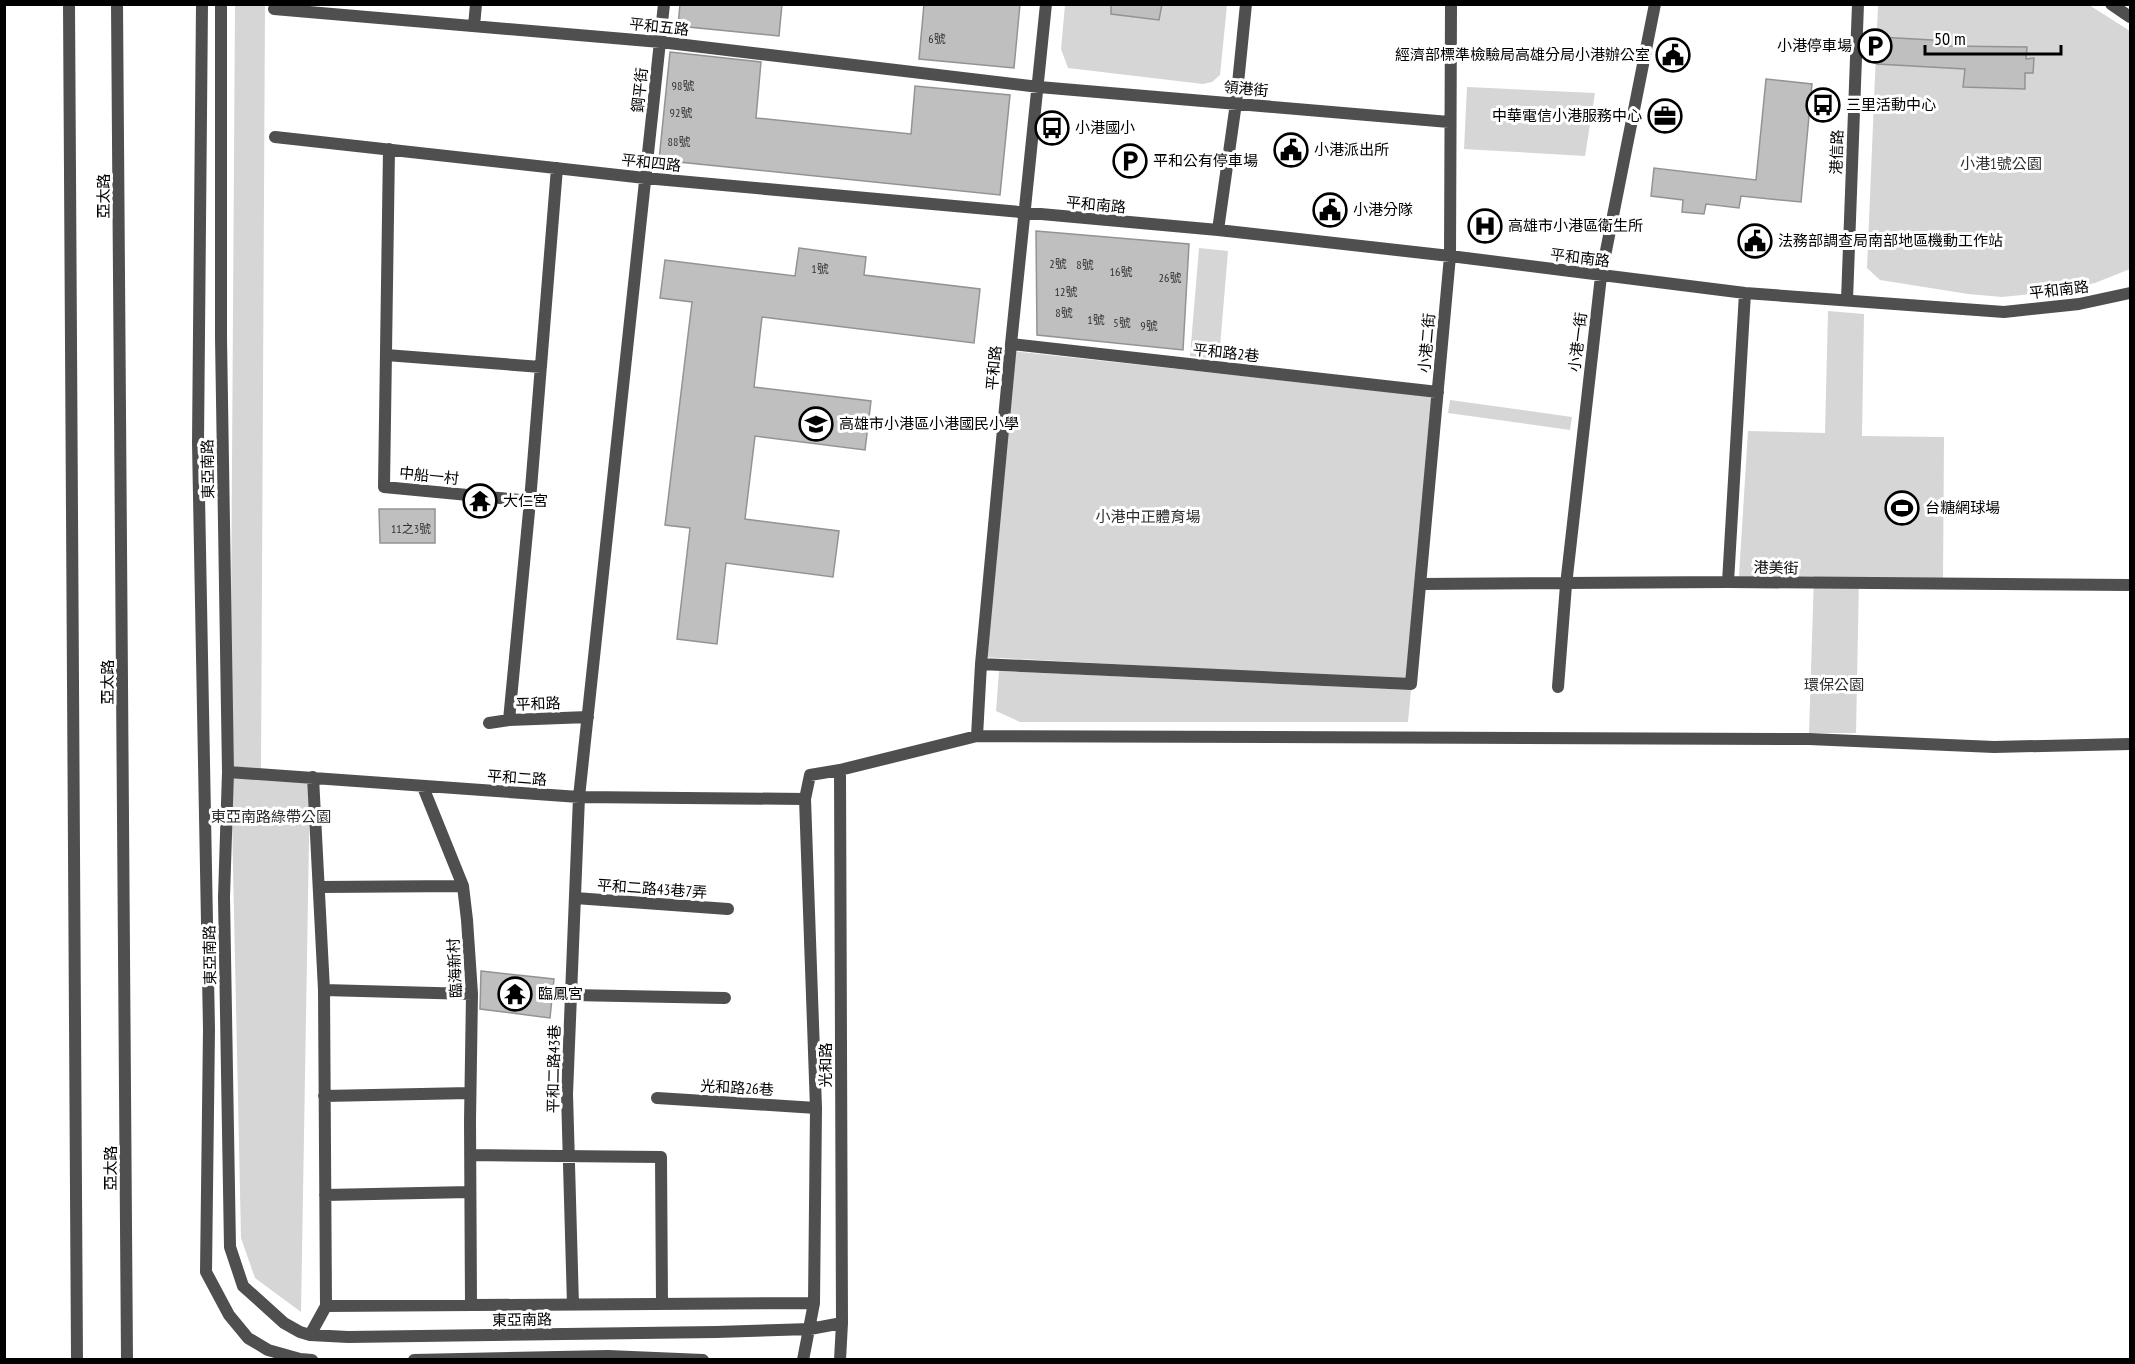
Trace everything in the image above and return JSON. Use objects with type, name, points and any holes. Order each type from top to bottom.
[{"type":"street","points":[[69,4],[77,1359]]},
{"type":"street","name":"亞太路","points":[[117,4],[127,1359]]},
{"type":"street","name":"東亞南路","points":[[202,4],[198,443],[209,1029],[206,1272],[229,1315],[248,1338],[268,1350],[300,1359],[312,1359]]},
{"type":"street","name":"東亞南路","points":[[221,4],[220,338],[228,772],[224,897],[230,1247],[243,1286],[284,1323],[310,1335],[348,1337],[810,1329],[843,1323]]},
{"type":"street","points":[[474,26],[476,4]]},
{"type":"street","name":"鋼平街","points":[[588,717],[664,4]]},
{"type":"street","name":"平和路","points":[[977,736],[981,664],[1011,344],[1046,4]]},
{"type":"street","points":[[1218,230],[1236,103],[1246,4]]},
{"type":"street","name":"小港二街","points":[[981,664],[1411,684],[1450,256],[1451,4]]},
{"type":"street","name":"小港一街","points":[[1558,687],[1566,585],[1601,276],[1655,4]]},
{"type":"street","name":"港信路","points":[[1847,300],[1857,4]]},
{"type":"street","points":[[2111,4],[2130,17]]},
{"type":"street","name":"平和五路","points":[[274,9],[660,42],[1039,87]]},
{"type":"street","name":"領港街","points":[[1039,87],[1449,122]]},
{"type":"street","name":"平和四路","points":[[275,137],[645,178],[1025,214]]},
{"type":"street","name":"中船一村","points":[[389,149],[384,487],[530,501]]},
{"type":"street","points":[[509,720],[530,501],[557,168]]},
{"type":"street","name":"平和南路","points":[[1025,214],[1218,230],[1744,293],[2004,312],[2079,304],[2130,294]]},
{"type":"street","points":[[1728,582],[1744,293]]},
{"type":"street","name":"平和路2巷","points":[[1011,344],[1438,392]]},
{"type":"street","points":[[386,355],[541,367]]},
{"type":"street","name":"港美街","points":[[1421,584],[1566,585],[1728,582],[2130,585]]},
{"type":"street","name":"平和路","points":[[489,723],[588,717]]},
{"type":"street","name":"平和二路43巷","points":[[573,1305],[567,1094],[579,797],[588,717]]},
{"type":"street","points":[[840,770],[977,736],[1809,739],[1994,747],[2130,744]]},
{"type":"street","name":"光和路","points":[[803,1359],[814,1303],[816,1108],[805,800],[810,775],[840,770],[843,1323],[837,1359]]},
{"type":"street","name":"平和二路","points":[[228,772],[579,797],[805,800]]},
{"type":"street","points":[[310,1335],[326,1306],[324,990],[313,777]]},
{"type":"street","name":"臨海新村","points":[[423,787],[462,886],[467,920],[472,994],[471,1304]]},
{"type":"street","points":[[320,887],[462,886]]},
{"type":"street","name":"平和二路43巷7弄","points":[[575,898],[728,909]]},
{"type":"street","points":[[324,990],[472,994]]},
{"type":"street","points":[[571,995],[725,998]]},
{"type":"street","points":[[324,1096],[470,1093]]},
{"type":"street","name":"光和路26巷","points":[[657,1098],[816,1108]]},
{"type":"street","points":[[470,1155],[661,1157],[662,1304]]},
{"type":"street","points":[[325,1195],[470,1192]]},
{"type":"street","points":[[326,1306],[814,1303]]},
{"type":"street","points":[[414,1359],[608,1356],[703,1359]]},
{"type":"green space","name":"東亞南路綠帶公園","points":[[265,4],[261,771],[230,770],[235,5]]},
{"type":"green space","points":[[1065,5],[1227,5],[1220,75],[1212,82],[1203,84],[1068,68],[1061,49]]},
{"type":"green space","name":"小港1號公園","points":[[1878,5],[2089,5],[2130,31],[2130,269],[2095,283],[2051,292],[2002,297],[1880,280],[1867,268]]},
{"type":"green space","points":[[1467,87],[1595,93],[1585,156],[1464,149]]},
{"type":"green space","points":[[1199,248],[1228,251],[1219,359],[1190,356]]},
{"type":"green space","name":"環保公園","points":[[1828,311],[1864,314],[1862,436],[1944,437],[1943,581],[1859,579],[1856,733],[1809,733],[1814,576],[1739,576],[1748,431],[1825,433]]},
{"type":"green space","name":"小港中正體育場","points":[[1012,351],[1434,397],[1409,680],[983,657]]},
{"type":"green space","points":[[1450,400],[1572,417],[1570,430],[1448,413]]},
{"type":"green space","points":[[999,671],[1411,690],[1408,722],[1020,722],[996,711]]},
{"type":"green space","name":"東亞南路綠帶公園","points":[[231,774],[310,780],[301,1312],[255,1278],[241,1238]]},
{"type":"building","points":[[680,4],[782,4],[779,36],[678,26]]},
{"type":"building","points":[[924,4],[1020,4],[1014,68],[919,59]]},
{"type":"building","points":[[1111,4],[1162,4],[1159,20],[1111,14]]},
{"type":"building","points":[[1879,37],[1950,41],[1949,46],[2027,47],[2026,59],[2034,58],[2033,73],[2025,73],[2025,89],[1963,87],[1965,69],[1877,64]]},
{"type":"building","points":[[670,52],[761,62],[756,118],[911,134],[915,86],[1010,95],[1000,195],[659,160]]},
{"type":"building","points":[[1766,79],[1812,84],[1801,202],[1741,196],[1739,208],[1706,204],[1704,214],[1682,212],[1683,200],[1651,196],[1654,168],[1756,180]]},
{"type":"building","points":[[1036,231],[1189,244],[1183,350],[1037,335]]},
{"type":"building","points":[[799,248],[866,257],[864,275],[980,289],[974,343],[762,317],[754,387],[871,401],[865,450],[755,436],[745,519],[839,531],[833,577],[726,563],[717,644],[677,639],[690,528],[665,525],[692,302],[660,298],[665,260],[795,276]]},
{"type":"building","points":[[379,509],[435,509],[435,543],[380,543]]},
{"type":"building","name":"臨鳳宮","points":[[481,971],[554,979],[550,1018],[480,1009]]},
{"type":"place","name":"小港停車場","points":[[1875,46]]},
{"type":"place","name":"經濟部標準檢驗局高雄分局小港辦公室","points":[[1673,55]]},
{"type":"place","name":"三里活動中心","points":[[1823,105]]},
{"type":"place","name":"中華電信小港服務中心","points":[[1665,116]]},
{"type":"place","name":"小港國小","points":[[1052,128]]},
{"type":"place","name":"小港派出所","points":[[1291,150]]},
{"type":"place","name":"平和公有停車場","points":[[1130,161]]},
{"type":"place","name":"小港分隊","points":[[1330,210]]},
{"type":"place","name":"高雄市小港區衛生所","points":[[1485,226]]},
{"type":"place","name":"法務部調查局南部地區機動工作站","points":[[1755,241]]},
{"type":"place","name":"高雄市小港區小港國民小學","points":[[816,424]]},
{"type":"place","name":"大仁宮","points":[[480,501]]},
{"type":"place","name":"台糖網球場","points":[[1902,508]]},
{"type":"place","name":"臨鳳宮","points":[[515,994]]}]
